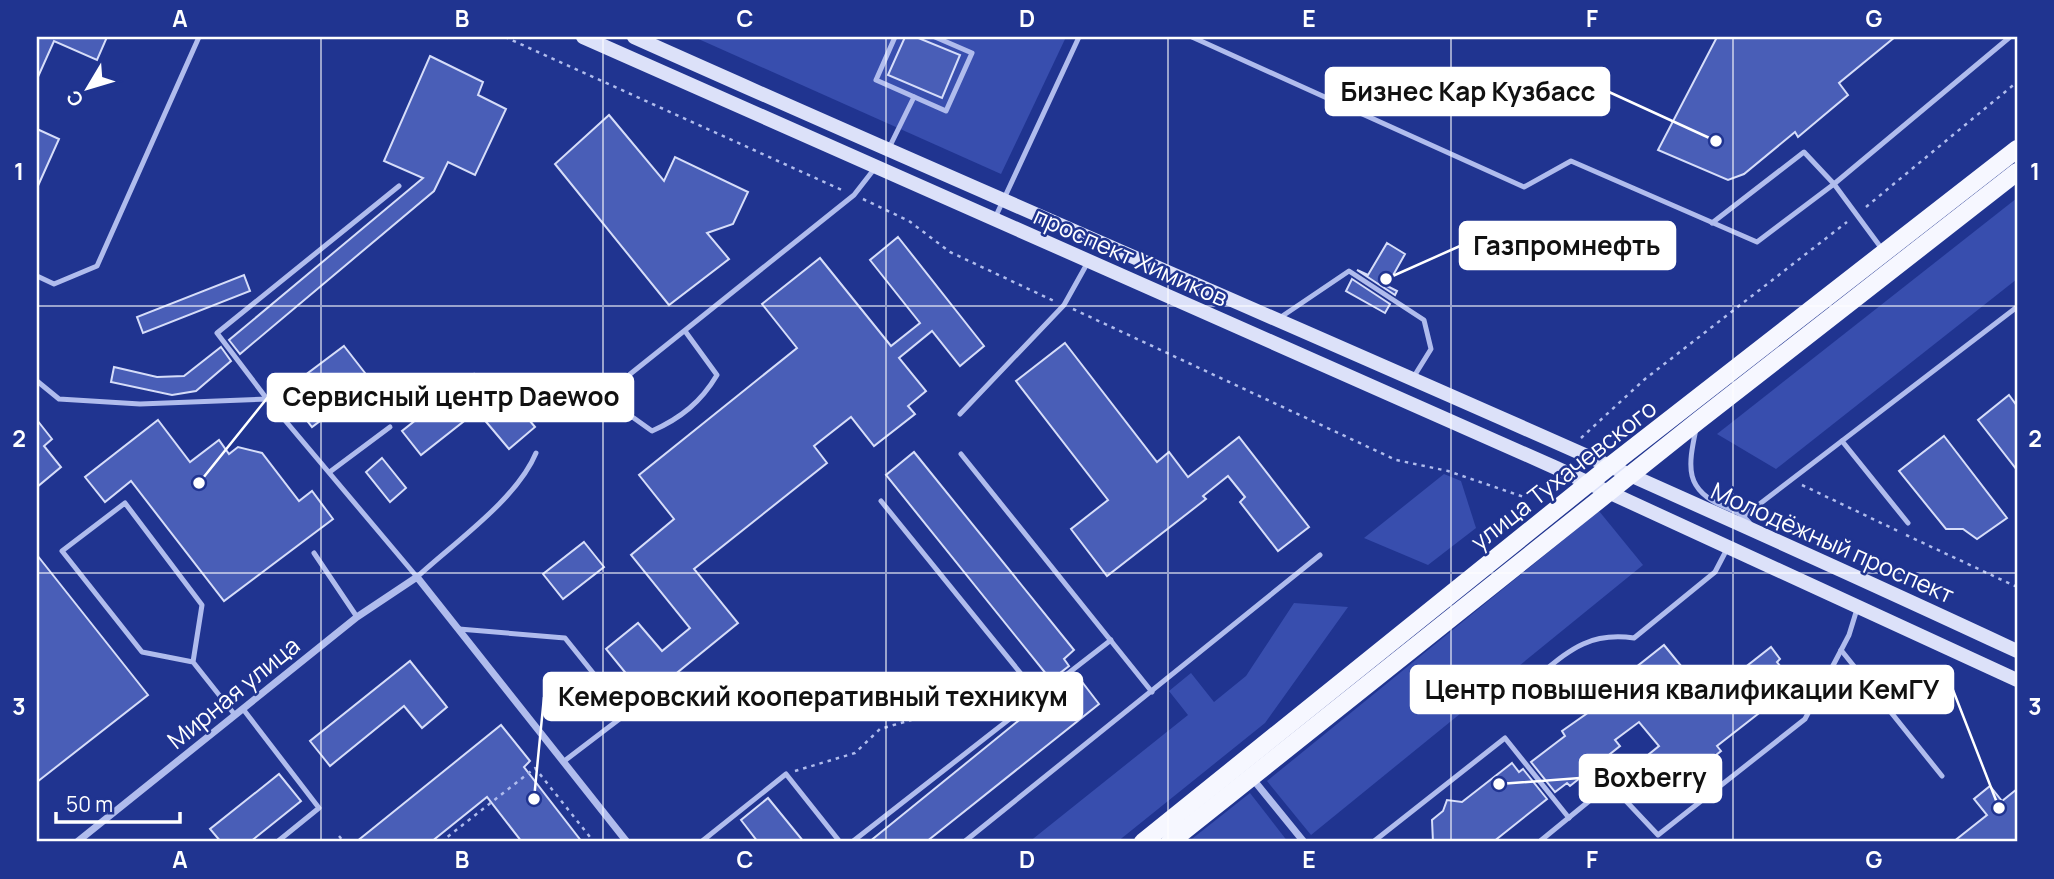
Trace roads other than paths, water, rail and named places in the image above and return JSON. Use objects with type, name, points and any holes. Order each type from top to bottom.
[{"type":"main road","name":"проспект Химиков","points":[[583,37],[1662,516]]},
{"type":"main road","name":"проспект Химиков","points":[[634,37],[1002,202],[1630,475]]},
{"type":"main road","name":"улица Тухачевского","points":[[1143,842],[1588,483],[2017,149]]},
{"type":"main road","name":"улица Тухачевского","points":[[1170,842],[1608,492],[2017,172]]},
{"type":"main road","name":"Молодёжный проспект","points":[[1630,475],[2017,651]]},
{"type":"main road","name":"Молодёжный проспект","points":[[1662,516],[2017,680]]},
{"type":"street","name":"Мирная улица","points":[[77,842],[357,617],[417,576]]},
{"type":"street","points":[[417,576],[627,842]]},
{"type":"street","points":[[1251,777],[1304,842]]},
{"type":"lane","points":[[37,276],[54,284],[97,266],[199,37]]},
{"type":"lane","points":[[895,37],[876,80],[946,111],[972,53],[935,37]]},
{"type":"lane","points":[[994,219],[1079,37]]},
{"type":"lane","points":[[1192,37],[1524,187],[1571,161],[1757,242],[1834,184],[2010,37]]},
{"type":"lane","points":[[1210,45],[1214,37]]},
{"type":"lane","points":[[888,150],[914,97]]},
{"type":"lane","points":[[1712,222],[1804,152],[1834,184],[1884,252]]},
{"type":"lane","points":[[685,331],[717,375],[704,397],[675,421],[652,431],[631,416],[619,383],[854,195],[876,166]]},
{"type":"lane","points":[[399,186],[217,333],[268,399],[417,576],[508,494],[528,472],[536,453]]},
{"type":"lane","points":[[960,414],[1064,305],[1088,261]]},
{"type":"lane","points":[[1275,321],[1349,271],[1424,320],[1431,349],[1412,380]]},
{"type":"lane","points":[[1744,516],[2017,307]]},
{"type":"lane","points":[[37,380],[59,399],[140,404],[268,399]]},
{"type":"lane","points":[[1698,421],[1690,459],[1693,486],[1709,501],[1744,516],[1757,534]]},
{"type":"lane","points":[[331,471],[390,427]]},
{"type":"lane","points":[[1842,441],[1908,523]]},
{"type":"lane","points":[[961,454],[1152,692]]},
{"type":"lane","points":[[881,501],[1039,696]]},
{"type":"lane","points":[[193,662],[202,605],[125,503],[62,551],[142,652],[193,662],[235,715]]},
{"type":"lane","points":[[1546,706],[1528,684],[1582,642],[1611,635],[1634,638],[1715,572],[1728,546]]},
{"type":"lane","points":[[314,553],[357,617]]},
{"type":"lane","points":[[964,842],[1320,555]]},
{"type":"lane","points":[[1539,842],[1610,785],[1658,835],[1805,719],[1841,650],[1858,606]]},
{"type":"lane","points":[[459,629],[565,638],[626,714],[564,762]]},
{"type":"lane","points":[[852,842],[1111,640]]},
{"type":"lane","points":[[1841,650],[1942,776]]},
{"type":"lane","points":[[243,709],[318,808],[277,842]]},
{"type":"lane","points":[[1373,842],[1505,738],[1569,817]]},
{"type":"lane","points":[[701,842],[786,774],[840,842]]},
{"type":"place","name":"Бизнес Кар Кузбасс","points":[[1716,141]]},
{"type":"place","name":"Газпромнефть","points":[[1386,279]]},
{"type":"place","name":"Сервисный центр Daewoo","points":[[199,483]]},
{"type":"place","name":"Boxberry","points":[[1499,784]]},
{"type":"place","name":"Кемеровский кооперативный техникум","points":[[534,799]]},
{"type":"place","name":"Центр повышения квалификации КемГУ","points":[[1999,808]]}]
